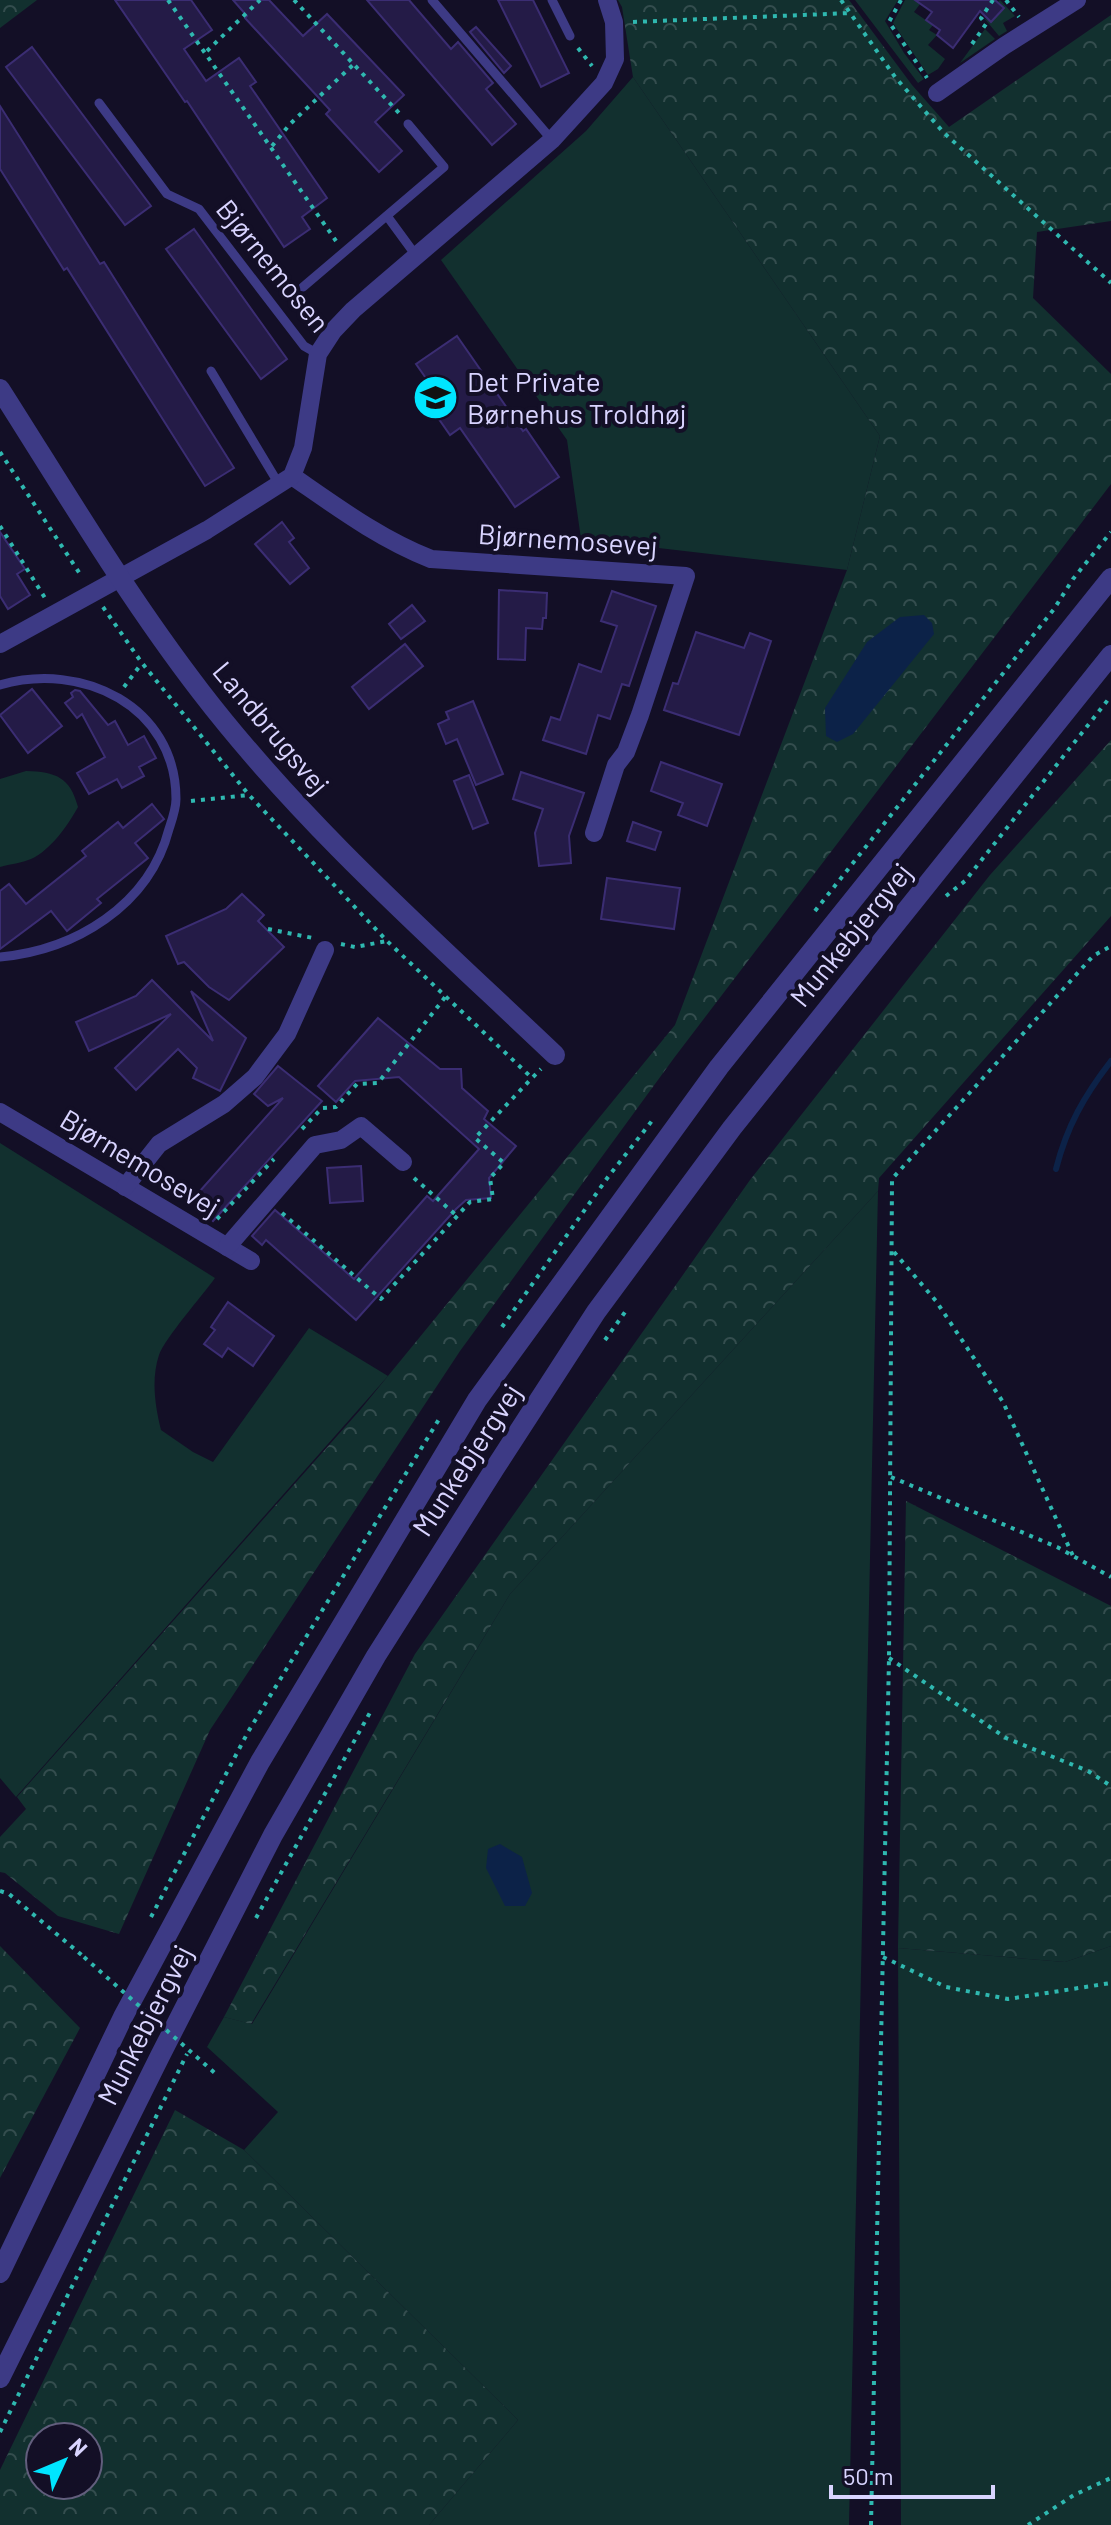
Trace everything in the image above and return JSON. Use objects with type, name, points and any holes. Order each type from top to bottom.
[{"type":"street","points":[[0,644],[121,579],[286,481],[303,448],[318,354],[333,331],[353,310],[552,140],[604,83],[615,59],[614,22],[607,0]]},
{"type":"street","points":[[937,93],[1077,0]]},
{"type":"street","name":"Landbrugsvej","points":[[0,389],[121,579],[201,692],[344,854],[555,1055]]},
{"type":"street","name":"Bjørnemosevej","points":[[286,481],[401,547],[431,559],[686,576],[640,715],[626,752],[616,765],[594,833]]},
{"type":"street","name":"Munkebjergvej","points":[[0,2273],[123,2017],[260,1762],[477,1400],[719,1067],[1110,582]]},
{"type":"street","name":"Munkebjergvej","points":[[0,2378],[273,1835],[376,1656],[495,1468],[596,1312],[732,1128],[1111,655]]},
{"type":"street","points":[[125,1187],[159,1144],[224,1104],[255,1077],[287,1034],[325,950]]},
{"type":"street","name":"Bjørnemosevej","points":[[0,1112],[251,1261]]},
{"type":"street","points":[[227,1247],[315,1145],[341,1140],[361,1126],[403,1162]]},
{"type":"lane","points":[[432,0],[552,140]]},
{"type":"lane","points":[[552,0],[570,36]]},
{"type":"lane","name":"Bjørnemosen","points":[[99,103],[167,194],[199,209],[304,346],[318,354]]},
{"type":"lane","name":"Bjørnemosen","points":[[303,287],[444,167],[408,124]]},
{"type":"lane","points":[[387,216],[417,257]]},
{"type":"lane","points":[[211,371],[286,481]]},
{"type":"lane","points":[[0,685],[46,678],[80,681],[118,696],[138,712],[161,739],[174,774],[177,802],[165,844],[148,878],[113,915],[74,938],[33,954],[0,957]]},
{"type":"path","points":[[168,0],[344,252]]},
{"type":"path","points":[[206,52],[260,0]]},
{"type":"path","points":[[294,0],[408,124]]},
{"type":"path","points":[[841,0],[895,77],[944,133],[1111,283]]},
{"type":"path","points":[[901,0],[889,22],[937,93]]},
{"type":"path","points":[[614,22],[851,13]]},
{"type":"path","points":[[570,36],[604,83]]},
{"type":"path","points":[[272,146],[290,124],[354,64]]},
{"type":"path","points":[[0,526],[55,614]]},
{"type":"path","points":[[118,696],[142,663]]},
{"type":"path","points":[[939,901],[965,881],[1111,696]]},
{"type":"path","points":[[177,802],[249,795]]},
{"type":"path","points":[[871,2525],[889,1658],[892,1179],[1093,956],[1111,946]]},
{"type":"path","points":[[300,1132],[322,1108],[336,1107],[357,1084],[378,1083],[446,996]]},
{"type":"path","points":[[267,1200],[381,1299],[470,1202],[493,1199],[490,1178],[504,1163],[475,1138],[532,1078]]},
{"type":"path","points":[[216,1221],[280,1153]]},
{"type":"path","points":[[403,1162],[405,1170],[457,1216]]},
{"type":"path","points":[[892,1250],[936,1301],[1003,1402],[1073,1556]]},
{"type":"path","points":[[599,1349],[635,1298]]},
{"type":"path","points":[[890,1477],[1073,1556],[1111,1577]]},
{"type":"path","points":[[889,1658],[1006,1738],[1088,1771],[1111,1786]]},
{"type":"path","points":[[252,1927],[378,1697]]},
{"type":"path","points":[[0,1891],[9,1894],[84,1957],[217,2075]]},
{"type":"path","points":[[882,1957],[946,1987],[1008,1999],[1111,1983]]},
{"type":"path","points":[[0,2432],[194,2039]]},
{"type":"path","points":[[1028,2525],[1074,2495],[1111,2478]]},
{"type":"green space","points":[[0,0],[37,0],[0,28]]},
{"type":"green space","points":[[618,0],[849,0],[912,85],[949,127],[1111,15],[1111,221],[1037,232],[1033,298],[1111,374],[1111,484],[674,1058],[460,1351],[210,1730],[119,1934],[58,1916],[0,1872],[0,1837],[26,1809],[17,1797],[361,1409],[675,1025],[847,570],[880,436],[633,77],[622,7]]},
{"type":"green space","points":[[855,0],[898,0],[885,21],[924,79],[918,83]]},
{"type":"green space","points":[[905,0],[933,0],[927,9],[920,4],[914,12],[933,25],[929,30],[937,35],[928,45],[945,59],[938,69],[928,75],[893,23]]},
{"type":"green space","points":[[1000,0],[1015,16],[1003,23],[1007,31],[999,36],[984,18],[991,22],[1004,8],[998,2]]},
{"type":"green space","points":[[985,29],[995,39],[960,63]]},
{"type":"green space","points":[[633,77],[880,436],[847,570],[581,539],[567,440],[441,260],[586,131]]},
{"type":"green space","points":[[1111,740],[1111,916],[879,1178],[878,1191],[510,1594],[251,2024],[224,2017],[415,1654],[750,1180],[990,875]]},
{"type":"green space","points":[[26,771],[60,778],[71,789],[78,807],[45,850],[27,860],[0,867],[0,779]]},
{"type":"green space","points":[[0,1143],[215,1278],[163,1348],[155,1373],[161,1430],[193,1452],[213,1462],[309,1328],[388,1376],[16,1797],[0,1778]]},
{"type":"green space","points":[[878,1191],[849,2525],[429,2525],[518,2420],[244,2150],[278,2112],[207,2047],[224,2017],[252,2024],[510,1594]]},
{"type":"green space","points":[[906,1501],[1111,1606],[1111,1946],[1065,1962],[898,1948]]},
{"type":"green space","points":[[0,1946],[80,2028],[0,2178]]},
{"type":"green space","points":[[1111,1946],[1111,2525],[901,2525],[898,1948],[1065,1962]]},
{"type":"green space","points":[[175,2110],[244,2150],[518,2420],[429,2525],[0,2525],[0,2470]]},
{"type":"water","points":[[924,615],[932,623],[934,634],[853,734],[837,742],[826,736],[825,708],[867,642],[900,617]]},
{"type":"water","points":[[500,1844],[522,1857],[532,1893],[525,1906],[505,1906],[486,1868],[488,1849]]},
{"type":"building","points":[[115,0],[191,0],[212,30],[184,49],[206,81],[239,58],[256,82],[250,86],[327,198],[302,217],[310,229],[284,247]]},
{"type":"building","points":[[233,0],[269,0],[303,36],[327,14],[404,95],[375,122],[402,151],[379,172],[326,114],[330,110],[245,18],[247,16]]},
{"type":"building","points":[[367,0],[409,0],[451,49],[458,42],[493,83],[486,89],[516,124],[492,145]]},
{"type":"building","points":[[498,0],[533,0],[569,73],[541,87]]},
{"type":"building","points":[[915,0],[995,0],[1004,8],[991,22],[980,11],[953,48],[937,35],[940,30],[926,20],[932,12]]},
{"type":"building","points":[[476,27],[511,66],[504,73],[470,32]]},
{"type":"building","points":[[32,47],[151,206],[125,225],[6,67]]},
{"type":"building","points":[[0,106],[100,264],[104,262],[234,468],[205,486],[67,268],[64,270],[0,169]]},
{"type":"building","points":[[194,229],[287,359],[261,379],[166,249]]},
{"type":"building","points":[[457,336],[559,477],[515,507],[460,428],[450,435],[420,392],[430,384],[416,364]]},
{"type":"building","points":[[282,522],[294,538],[289,542],[309,568],[290,584],[255,544]]},
{"type":"building","points":[[0,532],[25,569],[17,574],[30,595],[8,609],[0,596]]},
{"type":"building","points":[[499,590],[547,593],[546,618],[543,618],[542,629],[526,628],[525,660],[498,659]]},
{"type":"building","points":[[612,591],[656,606],[629,686],[622,684],[610,719],[598,715],[586,754],[543,740],[551,717],[560,720],[579,664],[601,672],[617,626],[601,621]]},
{"type":"building","points":[[412,605],[425,621],[401,639],[389,624]]},
{"type":"building","points":[[696,632],[744,648],[750,633],[771,641],[739,735],[664,710],[673,683],[678,684]]},
{"type":"building","points":[[405,644],[423,666],[369,709],[352,687]]},
{"type":"building","points":[[32,689],[62,726],[28,753],[0,715]]},
{"type":"building","points":[[80,691],[108,725],[115,721],[128,745],[144,736],[156,758],[139,767],[144,776],[122,788],[117,779],[89,794],[77,773],[105,757],[82,714],[77,718],[65,703],[73,697],[71,693]]},
{"type":"building","points":[[473,701],[503,774],[476,785],[457,739],[446,744],[438,724],[449,719],[446,712]]},
{"type":"building","points":[[661,762],[722,784],[707,826],[678,815],[683,803],[651,791]]},
{"type":"building","points":[[521,772],[584,793],[569,836],[571,863],[539,866],[535,833],[543,809],[513,799]]},
{"type":"building","points":[[469,775],[488,823],[473,829],[454,781]]},
{"type":"building","points":[[152,804],[164,819],[135,843],[148,858],[97,899],[101,903],[67,931],[51,911],[0,949],[0,891],[9,884],[26,904],[86,856],[82,851],[118,822],[123,828]]},
{"type":"building","points":[[633,822],[661,832],[655,850],[627,841]]},
{"type":"building","points":[[607,878],[680,888],[674,929],[601,919]]},
{"type":"building","points":[[242,894],[264,915],[258,921],[284,947],[229,1000],[209,987],[184,962],[178,964],[166,936],[226,909]]},
{"type":"building","points":[[152,980],[213,1041],[191,991],[246,1038],[220,1091],[193,1078],[197,1068],[178,1049],[136,1090],[115,1068],[171,1014],[89,1051],[76,1022],[136,996]]},
{"type":"building","points":[[378,1018],[440,1069],[461,1069],[462,1088],[488,1111],[484,1119],[516,1146],[489,1178],[491,1198],[466,1200],[456,1209],[356,1320],[266,1240],[262,1245],[252,1236],[275,1210],[354,1279],[427,1196],[433,1201],[479,1149],[399,1077],[355,1081],[336,1102],[318,1086]]},
{"type":"building","points":[[278,1066],[322,1101],[213,1221],[191,1201],[283,1098],[268,1106],[254,1094]]},
{"type":"building","points":[[361,1166],[363,1201],[330,1203],[327,1168]]},
{"type":"building","points":[[228,1302],[274,1336],[253,1366],[228,1348],[222,1357],[204,1344],[215,1330],[211,1327]]},
{"type":"waterway","points":[[1056,1169],[1065,1139],[1078,1112],[1111,1061]]},
{"type":"place","name":"Det Private Børnehus Troldhøj","points":[[436,398]]}]
